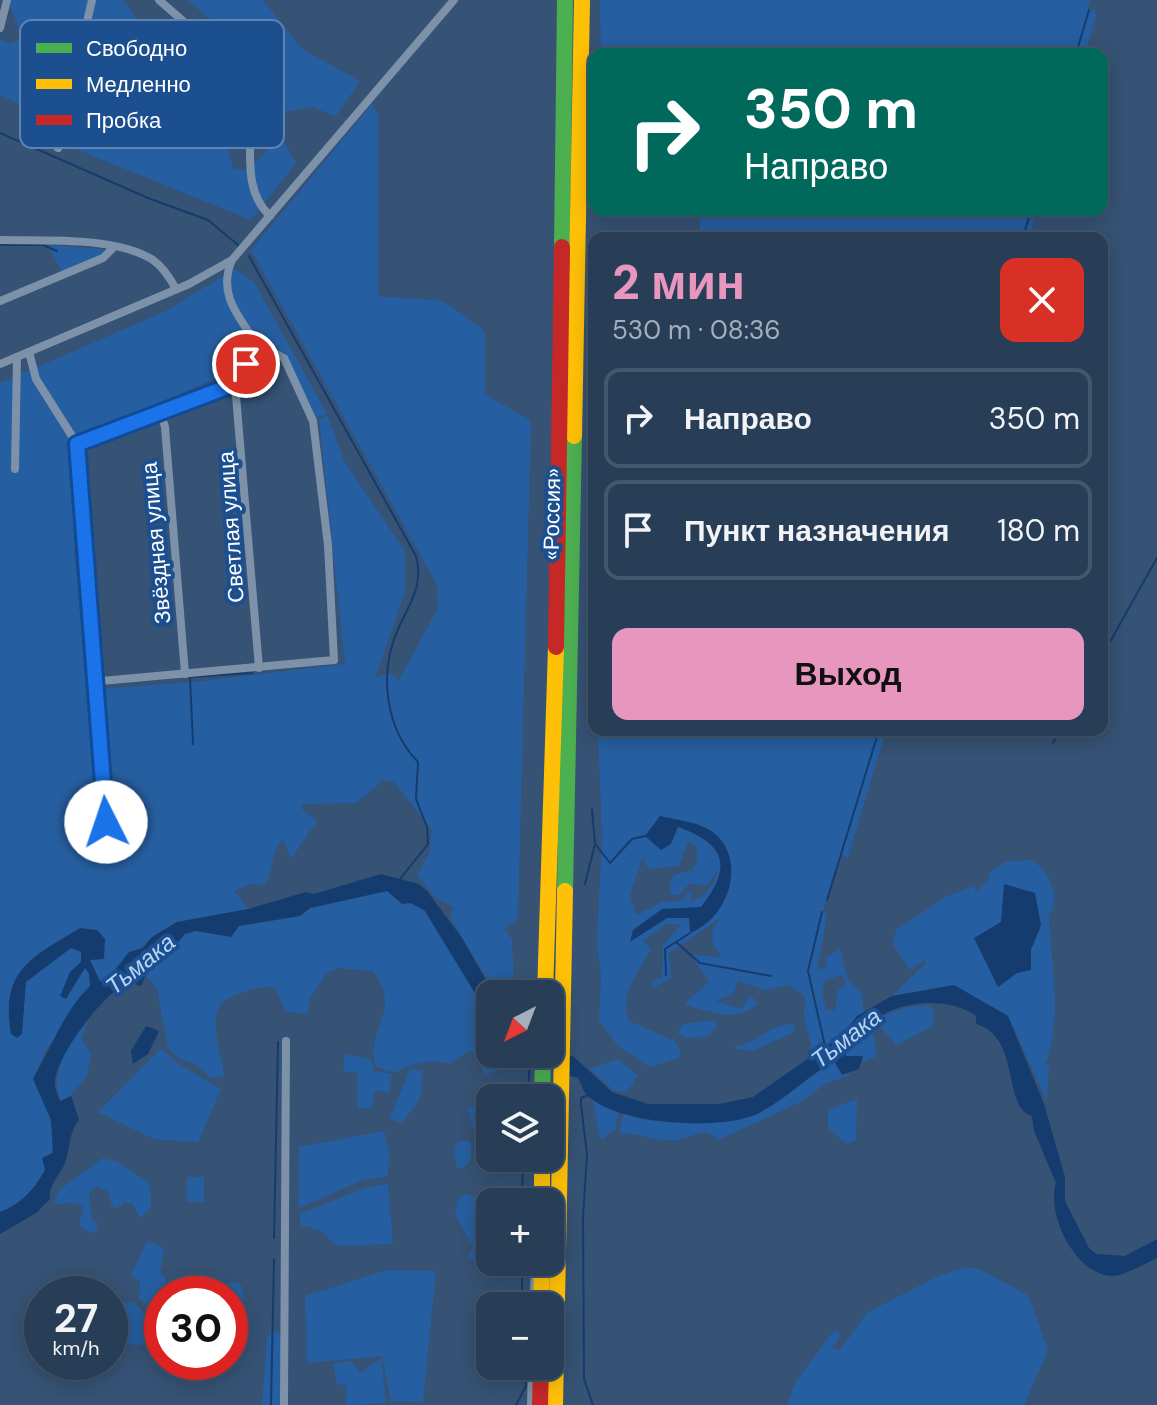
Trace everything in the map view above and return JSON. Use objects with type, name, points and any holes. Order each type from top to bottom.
[{"type":"highway","name":"«Россия»","points":[[545,980],[559,535],[565,0]]},
{"type":"highway","name":"«Россия»","points":[[549,1084],[560,1029],[568,862],[582,0]]},
{"type":"highway","points":[[550,1172],[555,1405]]},
{"type":"highway","points":[[540,1405],[541,1380]]},
{"type":"street","points":[[0,28],[7,0]]},
{"type":"street","points":[[87,20],[92,0]]},
{"type":"street","points":[[159,0],[182,20]]},
{"type":"street","points":[[0,364],[176,289],[232,260],[454,0]]},
{"type":"street","points":[[251,148],[253,196],[270,216]]},
{"type":"street","points":[[0,240],[114,247],[152,259],[176,289]]},
{"type":"street","points":[[0,301],[103,258],[114,247]]},
{"type":"street","points":[[95,677],[101,681],[334,660],[323,498],[313,421],[284,358],[257,344],[229,302],[226,288],[232,260]]},
{"type":"street","points":[[77,444],[235,384],[257,344]]},
{"type":"street","points":[[29,352],[36,379],[77,444],[106,822]]},
{"type":"street","points":[[15,469],[17,357]]},
{"type":"street","name":"Светлая улица","points":[[235,384],[259,668]]},
{"type":"street","name":"Звёздная улица","points":[[160,411],[165,427],[185,674]]},
{"type":"street","points":[[284,1405],[286,1041]]},
{"type":"street","points":[[531,1405],[532,1380]]},
{"type":"shaded area","points":[[8,0],[123,0],[139,20],[20,20],[20,32]]},
{"type":"shaded area","points":[[188,0],[263,0],[279,20],[210,20]]},
{"type":"shaded area","points":[[600,0],[1090,0],[1087,8],[1095,10],[1096,16],[1087,48],[601,48]]},
{"type":"shaded area","points":[[284,26],[302,49],[360,81],[336,116],[311,107],[284,112]]},
{"type":"shaded area","points":[[20,38],[20,104],[0,95],[0,39],[11,44]]},
{"type":"shaded area","points":[[372,104],[378,115],[378,296],[443,301],[485,331],[485,394],[531,421],[518,913],[517,920],[504,929],[512,939],[513,980],[488,980],[450,917],[454,908],[435,897],[417,875],[429,854],[432,830],[394,782],[383,780],[356,803],[302,804],[302,809],[317,821],[291,859],[283,840],[274,856],[265,885],[251,884],[234,891],[248,909],[177,922],[152,937],[126,960],[45,1051],[33,1079],[53,1132],[50,1158],[28,1194],[0,1212],[0,383],[164,312],[235,269],[254,282],[327,414],[316,418],[284,353],[264,344],[263,351],[273,358],[235,370],[71,441],[78,529],[74,549],[87,690],[194,682],[345,664],[319,419],[328,416],[344,461],[405,551],[405,592],[375,678],[390,673],[399,680],[438,608],[437,585],[251,250]]},
{"type":"shaded area","points":[[284,141],[296,163],[251,220],[73,148],[229,148],[233,168],[247,171],[269,148],[284,148]]},
{"type":"shaded area","points":[[700,216],[1035,216],[1031,232],[700,232]]},
{"type":"shaded area","points":[[48,245],[105,251],[100,257],[62,272]]},
{"type":"shaded area","points":[[598,736],[884,736],[848,858],[841,854],[823,911],[827,915],[817,971],[827,966],[825,959],[840,948],[848,980],[861,992],[864,1013],[843,1034],[813,1054],[804,1017],[805,996],[788,985],[765,990],[738,981],[733,994],[716,1001],[741,1009],[750,995],[758,1003],[750,1010],[732,1015],[684,1004],[709,982],[690,954],[721,957],[713,944],[712,931],[730,904],[719,919],[669,953],[671,978],[655,987],[650,982],[662,978],[663,945],[681,925],[666,924],[643,941],[651,949],[628,993],[626,1012],[629,1021],[675,1041],[681,1053],[678,1058],[650,1067],[617,1045],[599,1021],[601,975],[597,944],[602,835]],"holes":[[[688,842],[695,845],[698,860],[692,870],[674,875],[669,885],[672,895],[679,895],[689,884],[706,885],[717,872],[711,887],[689,902],[693,892],[688,892],[681,901],[662,902],[636,915],[630,895],[642,859],[649,869],[679,866]],[[842,975],[846,985],[838,990],[835,1010],[826,1010],[822,991],[825,980]]]},
{"type":"shaded area","points":[[1029,860],[1036,864],[1048,876],[1054,892],[1049,916],[1055,1010],[1045,1064],[1049,1066],[1047,1101],[1008,1016],[954,985],[892,996],[926,963],[924,960],[910,970],[893,945],[896,930],[945,897],[974,886],[976,893],[988,880],[989,873],[1005,862]],"holes":[[[1001,922],[1041,925],[1031,950],[1031,970],[1017,973],[998,987],[975,939]]]},
{"type":"shaded area","points":[[387,891],[425,911],[476,995],[476,1056],[469,1051],[449,1064],[421,1063],[396,1073],[376,1067],[373,1054],[385,998],[381,985],[372,971],[338,968],[327,973],[310,998],[307,1014],[285,1011],[275,988],[271,987],[230,997],[221,1005],[216,1026],[224,1076],[211,1078],[198,1065],[180,1059],[168,1048],[157,989],[145,975],[166,949],[185,934],[196,931],[231,936],[239,926],[300,916],[310,908]]},
{"type":"shaded area","points":[[928,1005],[934,1011],[933,1026],[896,1045],[883,1030],[878,1018],[907,1007]]},
{"type":"shaded area","points":[[89,1020],[81,1039],[91,1054],[87,1076],[65,1102],[60,1101],[59,1067],[74,1038]]},
{"type":"shaded area","points":[[714,1020],[717,1026],[709,1036],[686,1038],[677,1033],[683,1024]]},
{"type":"shaded area","points":[[794,1023],[794,1032],[753,1051],[731,1048],[750,1042],[775,1028]]},
{"type":"shaded area","points":[[871,1024],[877,1056],[863,1062],[863,1056],[846,1056],[846,1050]]},
{"type":"shaded area","points":[[161,1048],[177,1063],[221,1089],[198,1142],[154,1139],[98,1112]]},
{"type":"shaded area","points":[[345,1054],[371,1059],[374,1071],[392,1074],[389,1092],[374,1091],[372,1108],[357,1108],[357,1072],[343,1072]]},
{"type":"shaded area","points":[[617,1059],[638,1075],[627,1092],[613,1090],[590,1069]]},
{"type":"shaded area","points":[[834,1061],[842,1074],[851,1074],[825,1084],[803,1101],[718,1140],[703,1133],[670,1140],[620,1133],[622,1116],[626,1114],[651,1121],[739,1117],[770,1104]]},
{"type":"shaded area","points":[[482,1068],[499,1068],[496,1071],[485,1075]]},
{"type":"shaded area","points":[[410,1069],[423,1070],[420,1099],[402,1123],[390,1119]]},
{"type":"shaded area","points":[[592,1098],[618,1110],[616,1128],[604,1139],[600,1138]]},
{"type":"shaded area","points":[[857,1099],[856,1140],[847,1144],[828,1128],[828,1110]]},
{"type":"shaded area","points":[[476,1106],[476,1130],[473,1128],[467,1108]]},
{"type":"shaded area","points":[[384,1131],[389,1154],[388,1176],[363,1180],[299,1208],[299,1147]]},
{"type":"shaded area","points":[[467,1140],[471,1143],[471,1160],[462,1169],[457,1167],[454,1153],[456,1143]]},
{"type":"shaded area","points":[[103,1158],[118,1162],[150,1184],[151,1208],[140,1218],[132,1203],[124,1202],[117,1209],[111,1204],[109,1192],[97,1187],[89,1192],[92,1222],[98,1223],[96,1232],[90,1233],[79,1226],[83,1207],[76,1203],[53,1204],[59,1190]]},
{"type":"shaded area","points":[[187,1177],[204,1177],[204,1202],[187,1202]]},
{"type":"shaded area","points":[[388,1184],[393,1244],[336,1246],[322,1231],[300,1225],[300,1213],[365,1188]]},
{"type":"shaded area","points":[[466,1194],[476,1197],[476,1259],[467,1259],[473,1247],[455,1214],[458,1199]]},
{"type":"shaded area","points":[[147,1241],[164,1248],[160,1271],[163,1276],[144,1276],[144,1303],[139,1299],[140,1281],[131,1275]]},
{"type":"shaded area","points":[[966,1267],[979,1269],[1028,1295],[1048,1350],[1024,1405],[787,1405],[795,1383],[832,1333],[838,1330],[840,1337],[832,1348],[840,1350],[868,1312],[941,1275]]},
{"type":"shaded area","points":[[387,1270],[436,1271],[423,1402],[391,1401],[382,1356],[307,1363],[305,1296]]},
{"type":"shaded area","points":[[132,1302],[144,1316],[143,1345],[128,1345],[128,1303]]},
{"type":"shaded area","points":[[277,1331],[282,1338],[280,1405],[262,1405],[267,1336]]},
{"type":"shaded area","points":[[381,1358],[386,1403],[346,1405],[346,1385],[337,1384],[333,1364],[351,1361],[361,1373]]},
{"type":"water","points":[[660,816],[695,824],[714,833],[730,858],[729,888],[715,915],[703,926],[690,933],[689,918],[667,918],[630,942],[633,930],[662,909],[701,907],[718,880],[720,858],[706,841],[678,827],[671,844],[661,850],[645,836]]},
{"type":"water","name":"Тьмака","points":[[381,874],[419,884],[462,938],[486,980],[476,980],[476,995],[425,911],[411,903],[402,904],[387,891],[310,908],[300,916],[239,926],[231,937],[196,931],[185,934],[155,963],[142,985],[138,986],[134,981],[111,994],[73,1040],[57,1071],[55,1083],[60,1101],[71,1096],[79,1120],[71,1135],[65,1163],[53,1185],[50,1199],[36,1213],[0,1234],[0,1212],[31,1190],[45,1170],[42,1158],[53,1153],[51,1120],[33,1079],[65,1018],[90,986],[85,968],[66,999],[60,996],[70,972],[81,962],[81,952],[71,948],[26,982],[22,1034],[17,1038],[11,1034],[10,995],[23,968],[47,948],[80,928],[97,930],[105,939],[104,959],[90,960],[100,981],[107,980],[129,952],[143,948],[152,937],[177,922],[248,909],[306,892],[314,894]]},
{"type":"water","points":[[1004,884],[1035,893],[1041,925],[1031,950],[1031,970],[1017,973],[998,987],[974,938],[1001,922]]},
{"type":"water","name":"Тьмака","points":[[954,985],[1008,1016],[1044,1104],[1065,1177],[1065,1201],[1089,1248],[1096,1254],[1125,1256],[1157,1239],[1157,1258],[1128,1272],[1111,1276],[1098,1273],[1075,1254],[1066,1240],[1055,1210],[1056,1183],[1034,1131],[1032,1116],[1023,1110],[1017,1100],[1000,1042],[990,1031],[976,1024],[976,1016],[954,1006],[913,1004],[888,1012],[869,1025],[846,1050],[846,1056],[863,1056],[859,1069],[842,1075],[834,1061],[777,1102],[757,1114],[740,1119],[668,1122],[619,1113],[586,1094],[578,1078],[542,1068],[564,1068],[564,1056],[573,1056],[612,1092],[648,1104],[719,1104],[753,1097],[843,1034],[857,1016],[892,996]]},
{"type":"water","points":[[146,1026],[159,1031],[148,1054],[133,1064],[131,1051]]},
{"type":"waterway","points":[[1078,48],[1089,10]]},
{"type":"waterway","points":[[0,133],[20,142]]},
{"type":"waterway","points":[[34,148],[148,198],[208,220],[238,245]]},
{"type":"waterway","points":[[1025,232],[1029,216]]},
{"type":"waterway","points":[[0,245],[43,245],[57,251]]},
{"type":"waterway","points":[[249,256],[416,556],[417,584],[392,644],[387,681],[388,699],[398,733],[418,762],[416,799],[427,827],[428,844],[400,879]]},
{"type":"waterway","points":[[1108,645],[1157,558]]},
{"type":"waterway","points":[[193,744],[190,677],[252,673]]},
{"type":"waterway","points":[[827,900],[877,736]]},
{"type":"waterway","points":[[1053,743],[1057,736]]},
{"type":"waterway","points":[[585,884],[595,844],[592,809]]},
{"type":"waterway","points":[[596,845],[610,863],[632,839],[645,836]]},
{"type":"waterway","name":"Тьмака","points":[[822,912],[808,971],[825,1046]]},
{"type":"waterway","points":[[666,975],[665,949],[690,933]]},
{"type":"waterway","points":[[676,942],[700,963],[771,976]]},
{"type":"waterway","points":[[274,1238],[278,1042]]},
{"type":"waterway","points":[[528,1084],[530,1068]]},
{"type":"waterway","points":[[589,1095],[581,1098],[587,1155],[583,1217],[584,1379],[593,1405]]},
{"type":"waterway","points":[[522,1188],[523,1172]]},
{"type":"waterway","points":[[271,1405],[274,1259]]},
{"type":"waterway","points":[[522,1276],[522,1292]]},
{"type":"waterway","points":[[516,1405],[526,1386],[526,1380]]},
{"type":"traffic: fast","points":[[562,247],[565,0]]},
{"type":"traffic: fast","points":[[565,891],[574,436]]},
{"type":"traffic: fast","points":[[542,1084],[543,1068]]},
{"type":"traffic: slow","points":[[574,436],[582,0]]},
{"type":"traffic: slow","points":[[545,980],[556,647]]},
{"type":"traffic: slow","points":[[555,1405],[565,891]]},
{"type":"traffic: slow","points":[[542,1172],[542,1188]]},
{"type":"traffic: slow","points":[[541,1292],[542,1276]]},
{"type":"traffic: jam","points":[[556,647],[562,247]]},
{"type":"traffic: jam","points":[[540,1405],[541,1380]]},
{"type":"route","points":[[106,822],[77,444],[228,384],[235,384],[246,364]]}]
